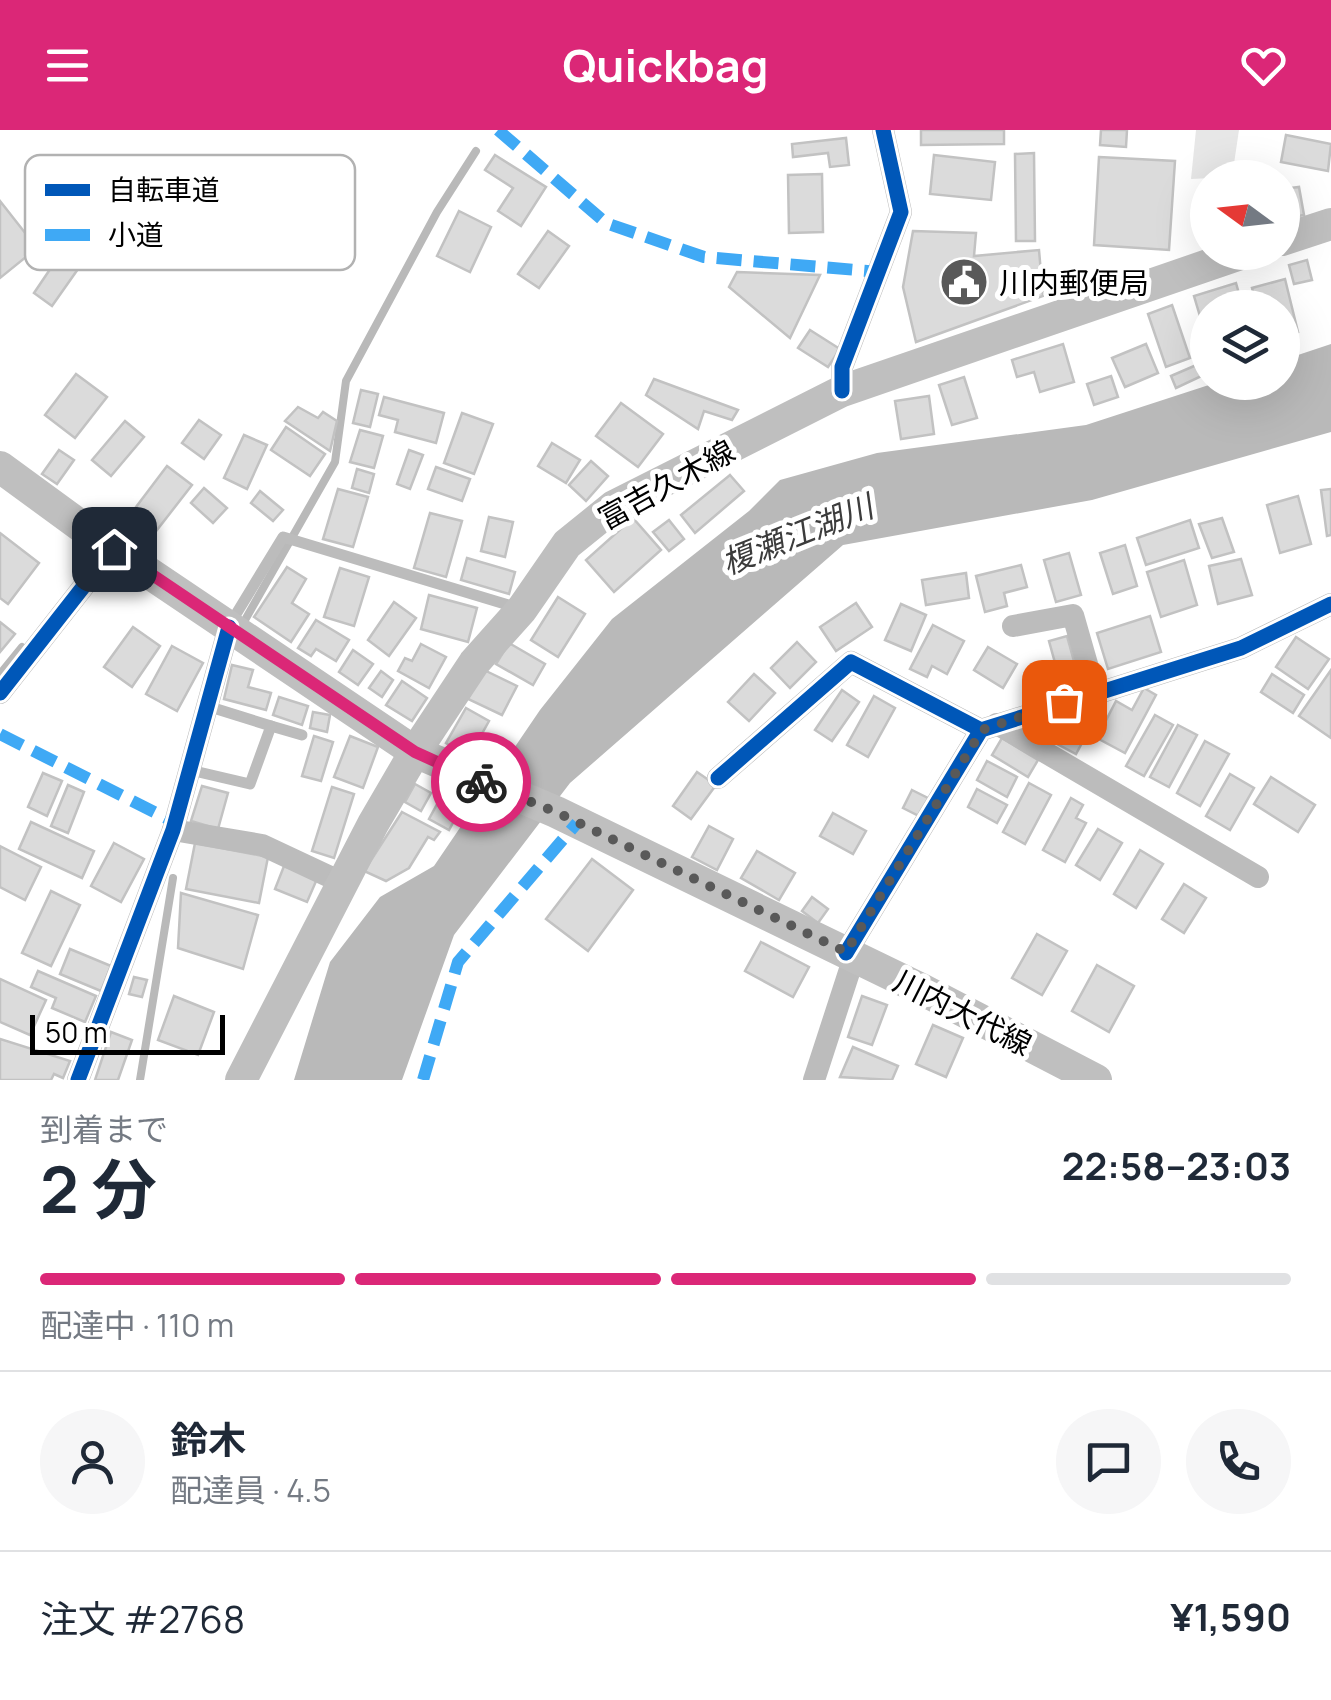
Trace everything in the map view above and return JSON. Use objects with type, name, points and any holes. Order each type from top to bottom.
[{"type":"main road","points":[[1300,234],[1331,224]]},
{"type":"main road","name":"富吉久木線","points":[[241,1080],[415,752],[474,664],[522,609],[567,544],[614,506],[842,391],[1194,270]]},
{"type":"main road","name":"川内大代線","points":[[0,468],[415,752],[556,812],[849,954],[1096,1080]]},
{"type":"street","points":[[842,391],[842,367],[901,212],[883,130]]},
{"type":"street","points":[[0,692],[114,549]]},
{"type":"street","points":[[814,1080],[849,954],[990,727],[1241,648],[1331,604]]},
{"type":"street","points":[[1013,626],[1072,615],[1095,692]]},
{"type":"street","points":[[78,1080],[173,830],[229,627]]},
{"type":"street","points":[[718,778],[851,662],[990,727],[1258,878]]},
{"type":"street","points":[[173,830],[262,845],[343,883]]},
{"type":"lane","points":[[229,627],[283,538],[522,609]]},
{"type":"lane","points":[[207,706],[302,735]]},
{"type":"lane","points":[[190,770],[250,784],[271,726]]},
{"type":"shaded area","points":[[1196,130],[1239,130],[1235,160],[1193,160]]},
{"type":"water","name":"榎瀬江湖川","points":[[1331,344],[1331,432],[1092,500],[843,545],[570,783],[454,935],[402,1080],[294,1080],[330,962],[380,897],[434,866],[540,710],[612,619],[749,511],[780,480],[877,453],[1086,425],[1190,391],[1190,400],[1300,400],[1300,354]]},
{"type":"building","points":[[921,130],[1004,130],[1004,144],[921,145]]},
{"type":"building","points":[[1101,130],[1127,130],[1126,147],[1100,145]]},
{"type":"building","points":[[1286,135],[1331,144],[1328,171],[1300,166],[1300,160],[1281,160]]},
{"type":"building","points":[[846,138],[849,165],[830,167],[828,153],[793,157],[792,144]]},
{"type":"building","points":[[1034,153],[1035,241],[1016,241],[1015,154]]},
{"type":"building","points":[[495,155],[546,187],[521,226],[498,211],[513,188],[485,170]]},
{"type":"building","points":[[934,155],[995,162],[991,200],[930,194]]},
{"type":"building","points":[[1099,157],[1175,161],[1169,250],[1094,245]]},
{"type":"building","points":[[822,174],[823,232],[789,233],[788,175]]},
{"type":"building","points":[[0,201],[25,233],[25,258],[0,278]]},
{"type":"building","points":[[459,211],[491,227],[470,272],[437,256]]},
{"type":"building","points":[[548,231],[569,246],[539,288],[518,274]]},
{"type":"building","points":[[913,231],[976,233],[974,256],[1039,250],[1043,296],[916,342],[903,287]]},
{"type":"building","points":[[1307,260],[1312,280],[1294,284],[1290,270],[1300,270],[1300,262]]},
{"type":"building","points":[[50,270],[77,270],[52,306],[34,293]]},
{"type":"building","points":[[737,272],[820,275],[790,338],[729,287]]},
{"type":"building","points":[[1285,279],[1288,290],[1252,290]]},
{"type":"building","points":[[1236,283],[1238,290],[1213,290]]},
{"type":"building","points":[[1172,305],[1190,358],[1166,367],[1148,314]]},
{"type":"building","points":[[810,330],[840,349],[828,367],[798,348]]},
{"type":"building","points":[[1063,344],[1074,382],[1040,392],[1034,372],[1017,377],[1012,360]]},
{"type":"building","points":[[1146,344],[1158,373],[1125,387],[1112,358]]},
{"type":"building","points":[[1190,368],[1190,381],[1176,388],[1171,376]]},
{"type":"building","points":[[76,374],[107,397],[75,438],[45,415]]},
{"type":"building","points":[[1111,376],[1118,397],[1094,405],[1087,384]]},
{"type":"building","points":[[964,377],[977,418],[952,425],[939,385]]},
{"type":"building","points":[[654,379],[738,410],[732,420],[704,411],[698,429],[646,395]]},
{"type":"building","points":[[361,390],[378,394],[370,427],[353,423]]},
{"type":"building","points":[[929,396],[934,434],[901,439],[895,401]]},
{"type":"building","points":[[384,397],[444,413],[436,443],[395,432],[398,420],[379,415]]},
{"type":"building","points":[[621,403],[663,434],[638,467],[596,436]]},
{"type":"building","points":[[298,407],[318,418],[323,412],[337,421],[330,451],[285,421]]},
{"type":"building","points":[[462,413],[493,424],[474,474],[444,463]]},
{"type":"building","points":[[199,420],[221,435],[204,459],[182,443]]},
{"type":"building","points":[[125,421],[144,437],[111,476],[92,460]]},
{"type":"building","points":[[286,427],[325,454],[310,476],[271,450]]},
{"type":"building","points":[[360,430],[383,436],[374,468],[350,462]]},
{"type":"building","points":[[244,435],[267,445],[247,489],[224,478]]},
{"type":"building","points":[[552,443],[580,460],[566,483],[538,466]]},
{"type":"building","points":[[59,450],[74,460],[57,484],[42,474]]},
{"type":"building","points":[[409,450],[423,455],[410,489],[397,484]]},
{"type":"building","points":[[591,461],[608,476],[586,501],[569,485]]},
{"type":"building","points":[[167,466],[192,485],[157,530],[133,511]]},
{"type":"building","points":[[436,467],[470,479],[462,501],[428,489]]},
{"type":"building","points":[[357,469],[374,474],[369,493],[352,488]]},
{"type":"building","points":[[730,475],[744,491],[695,533],[681,515]]},
{"type":"building","points":[[204,488],[227,508],[213,523],[191,503]]},
{"type":"building","points":[[338,489],[368,497],[353,547],[323,539]]},
{"type":"building","points":[[1331,489],[1331,535],[1327,536],[1321,490]]},
{"type":"building","points":[[260,491],[283,510],[273,521],[251,503]]},
{"type":"building","points":[[1298,496],[1311,544],[1280,553],[1267,505]]},
{"type":"building","points":[[430,513],[462,521],[446,577],[414,568]]},
{"type":"building","points":[[489,517],[513,522],[505,557],[481,551]]},
{"type":"building","points":[[633,518],[661,550],[614,592],[586,560]]},
{"type":"building","points":[[1222,518],[1234,552],[1212,558],[1199,524]]},
{"type":"building","points":[[669,520],[684,539],[669,551],[653,532]]},
{"type":"building","points":[[1190,520],[1199,548],[1146,565],[1137,538]]},
{"type":"building","points":[[0,533],[39,563],[8,604],[0,598]]},
{"type":"building","points":[[1125,545],[1137,586],[1113,594],[1100,553]]},
{"type":"building","points":[[1069,553],[1081,595],[1056,602],[1044,560]]},
{"type":"building","points":[[467,558],[515,572],[509,594],[461,580]]},
{"type":"building","points":[[1241,559],[1252,595],[1218,604],[1209,566]]},
{"type":"building","points":[[1184,560],[1197,605],[1161,617],[1147,572]]},
{"type":"building","points":[[1021,565],[1027,587],[1004,593],[1007,606],[985,612],[976,576]]},
{"type":"building","points":[[287,567],[306,579],[292,603],[309,614],[291,642],[254,617]]},
{"type":"building","points":[[340,568],[369,577],[354,626],[324,617]]},
{"type":"building","points":[[966,573],[969,598],[926,605],[922,580]]},
{"type":"building","points":[[429,595],[477,608],[468,642],[421,629]]},
{"type":"building","points":[[558,597],[585,614],[558,657],[531,640]]},
{"type":"building","points":[[394,602],[416,618],[389,656],[368,640]]},
{"type":"building","points":[[856,603],[872,627],[836,651],[820,627]]},
{"type":"building","points":[[901,604],[926,615],[911,651],[885,640]]},
{"type":"building","points":[[1150,616],[1161,652],[1108,669],[1097,633]]},
{"type":"building","points":[[316,620],[349,640],[336,661],[316,649],[311,656],[298,648]]},
{"type":"building","points":[[0,622],[15,634],[0,652]]},
{"type":"building","points":[[933,625],[964,641],[947,674],[932,666],[927,677],[910,669]]},
{"type":"building","points":[[133,627],[160,646],[132,687],[104,667]]},
{"type":"building","points":[[1067,636],[1075,665],[1057,670],[1049,641]]},
{"type":"building","points":[[1296,637],[1329,659],[1308,689],[1276,667]]},
{"type":"building","points":[[797,642],[816,662],[790,688],[771,668]]},
{"type":"building","points":[[509,643],[545,664],[533,685],[496,664]]},
{"type":"building","points":[[421,644],[446,657],[429,688],[398,671],[405,658],[412,661]]},
{"type":"building","points":[[172,646],[203,663],[177,711],[146,694]]},
{"type":"building","points":[[988,647],[1017,664],[1003,688],[974,670]]},
{"type":"building","points":[[353,650],[373,664],[358,685],[339,672]]},
{"type":"building","points":[[232,665],[253,670],[248,687],[271,693],[266,710],[224,699]]},
{"type":"building","points":[[482,669],[517,686],[502,715],[468,699]]},
{"type":"building","points":[[1331,670],[1331,738],[1299,716]]},
{"type":"building","points":[[381,671],[393,680],[382,697],[369,688]]},
{"type":"building","points":[[754,674],[775,693],[749,721],[728,702]]},
{"type":"building","points":[[1272,674],[1304,695],[1293,713],[1261,692]]},
{"type":"building","points":[[402,681],[427,698],[412,721],[386,705]]},
{"type":"building","points":[[1144,688],[1156,695],[1125,753],[1097,738],[1116,701],[1132,710]]},
{"type":"building","points":[[842,690],[859,702],[832,741],[815,730]]},
{"type":"building","points":[[874,696],[895,708],[868,757],[847,745]]},
{"type":"building","points":[[279,697],[308,706],[302,725],[273,715]]},
{"type":"building","points":[[1084,706],[1098,713],[1076,754],[1044,737],[1057,712],[1075,721]]},
{"type":"building","points":[[466,708],[489,721],[469,757],[446,743]]},
{"type":"building","points":[[313,712],[330,715],[327,732],[310,728]]},
{"type":"building","points":[[1155,715],[1173,725],[1144,776],[1126,766]]},
{"type":"building","points":[[1178,725],[1197,735],[1169,787],[1150,777]]},
{"type":"building","points":[[314,736],[333,742],[321,781],[302,776]]},
{"type":"building","points":[[350,736],[378,747],[363,788],[334,777]]},
{"type":"building","points":[[1002,738],[1038,760],[1028,777],[992,755]]},
{"type":"building","points":[[1205,741],[1229,754],[1200,806],[1177,793]]},
{"type":"building","points":[[987,761],[1017,777],[1007,797],[977,780]]},
{"type":"building","points":[[697,772],[716,785],[691,819],[673,806]]},
{"type":"building","points":[[43,773],[62,781],[47,816],[28,807]]},
{"type":"building","points":[[1230,774],[1254,788],[1230,830],[1206,816]]},
{"type":"building","points":[[1271,777],[1315,805],[1298,832],[1254,804]]},
{"type":"building","points":[[1029,783],[1051,795],[1025,844],[1003,832]]},
{"type":"building","points":[[415,784],[431,793],[421,811],[405,802]]},
{"type":"building","points":[[448,784],[468,795],[449,830],[429,819]]},
{"type":"building","points":[[68,785],[84,792],[68,833],[51,826]]},
{"type":"building","points":[[202,786],[228,793],[218,829],[191,821]]},
{"type":"building","points":[[332,787],[354,794],[334,858],[312,851]]},
{"type":"building","points":[[977,789],[1007,805],[997,823],[968,807]]},
{"type":"building","points":[[912,790],[930,799],[921,817],[903,808]]},
{"type":"building","points":[[1071,798],[1083,805],[1076,818],[1086,823],[1065,862],[1043,850]]},
{"type":"building","points":[[402,812],[440,832],[434,840],[428,837],[409,868],[386,881],[364,871]]},
{"type":"building","points":[[833,813],[866,831],[853,854],[820,836]]},
{"type":"building","points":[[31,822],[94,851],[82,878],[19,849]]},
{"type":"building","points":[[709,826],[733,839],[717,870],[692,857]]},
{"type":"building","points":[[1098,829],[1122,843],[1100,880],[1076,865]]},
{"type":"building","points":[[114,843],[144,859],[121,902],[91,886]]},
{"type":"building","points":[[195,843],[268,857],[259,903],[186,889]]},
{"type":"building","points":[[0,846],[41,867],[25,900],[0,887]]},
{"type":"building","points":[[1140,850],[1163,864],[1136,908],[1114,894]]},
{"type":"building","points":[[757,851],[795,873],[779,900],[741,878]]},
{"type":"building","points":[[592,859],[633,890],[588,951],[546,919]]},
{"type":"building","points":[[284,866],[317,879],[307,902],[275,889]]},
{"type":"building","points":[[1184,884],[1206,898],[1184,933],[1162,919]]},
{"type":"building","points":[[51,891],[80,905],[51,966],[22,953]]},
{"type":"building","points":[[181,893],[258,915],[243,969],[178,948]]},
{"type":"building","points":[[812,897],[828,909],[818,923],[802,911]]},
{"type":"building","points":[[1037,934],[1067,951],[1042,995],[1012,978]]},
{"type":"building","points":[[761,942],[809,967],[793,997],[745,971]]},
{"type":"building","points":[[70,949],[111,966],[101,991],[60,974]]},
{"type":"building","points":[[1097,965],[1134,986],[1109,1032],[1072,1011]]},
{"type":"building","points":[[38,971],[96,996],[85,1022],[52,1008],[56,998],[31,987]]},
{"type":"building","points":[[134,977],[147,980],[142,997],[129,994]]},
{"type":"building","points":[[0,979],[46,1000],[30,1035],[0,1022]]},
{"type":"building","points":[[174,996],[214,1012],[198,1055],[158,1040]]},
{"type":"building","points":[[862,996],[887,1005],[872,1045],[848,1037]]},
{"type":"building","points":[[933,1025],[963,1038],[946,1077],[916,1064]]},
{"type":"building","points":[[111,1032],[132,1040],[118,1080],[95,1080]]},
{"type":"building","points":[[0,1039],[70,1061],[63,1078],[54,1074],[51,1080],[0,1080]]},
{"type":"building","points":[[853,1047],[898,1066],[892,1080],[840,1077]]},
{"type":"waterway","points":[[245,620],[335,462],[346,381],[437,212],[476,151]]},
{"type":"waterway","points":[[122,577],[136,583]]},
{"type":"waterway","points":[[0,674],[22,647]]},
{"type":"waterway","points":[[140,1080],[173,878]]},
{"type":"marked path","points":[[498,130],[606,223],[704,257],[880,272]]},
{"type":"marked path","points":[[0,734],[176,823]]},
{"type":"marked path","points":[[423,1080],[458,962],[577,823]]},
{"type":"cycle path","points":[[842,391],[842,367],[901,212],[883,130]]},
{"type":"cycle path","points":[[0,693],[113,549]]},
{"type":"cycle path","points":[[846,953],[981,730],[1241,648],[1331,604]]},
{"type":"cycle path","points":[[78,1080],[173,830],[229,627]]},
{"type":"cycle path","points":[[718,778],[851,662],[981,730]]},
{"type":"way so far","points":[[481,782],[556,812],[846,952],[982,730],[1064,702]]},
{"type":"place","name":"川内郵便局","points":[[964,282]]},
{"type":"route","points":[[114,549],[415,752],[481,782]]}]
